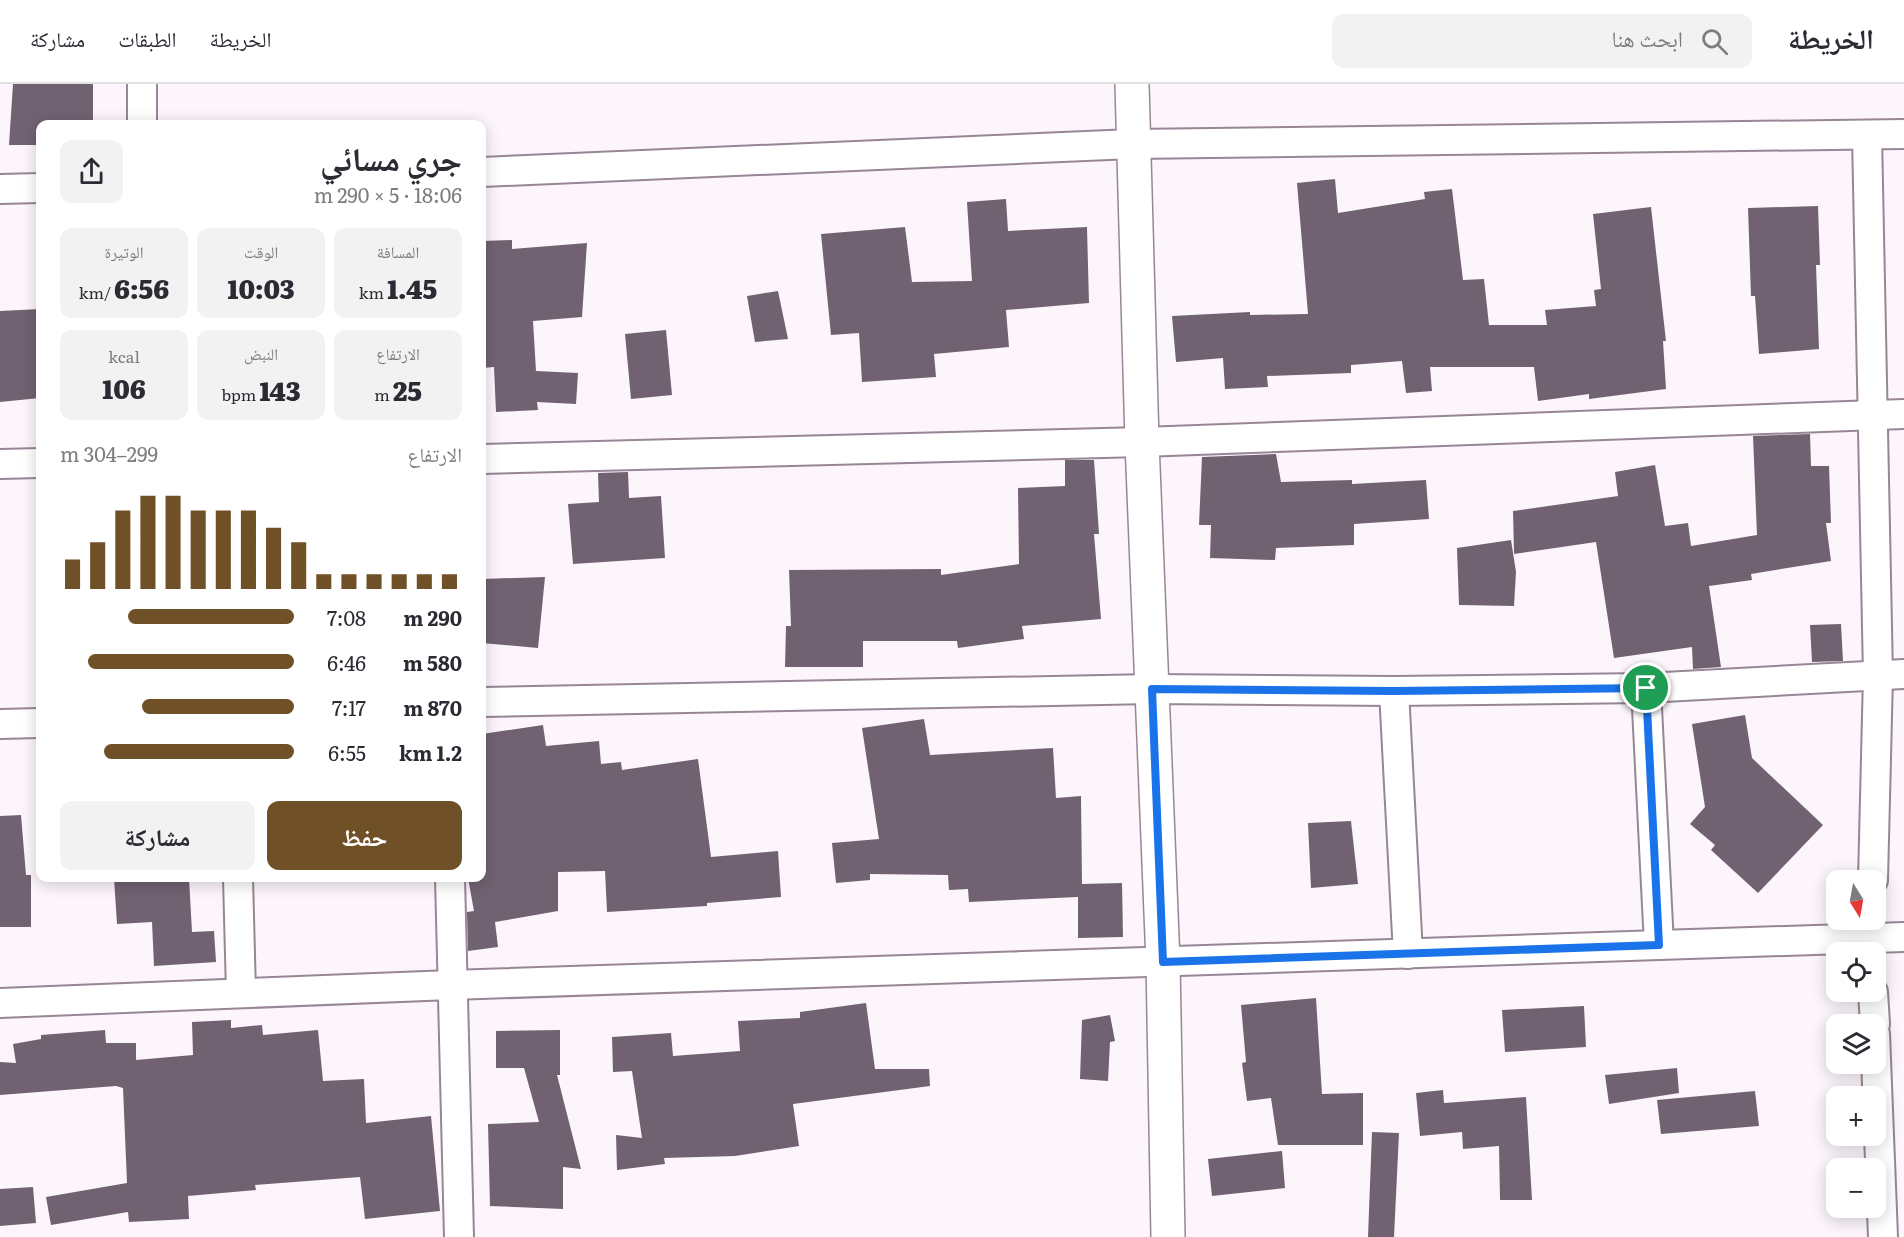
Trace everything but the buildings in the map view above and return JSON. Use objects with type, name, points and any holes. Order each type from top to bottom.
[{"type":"street","points":[[142,84],[142,120]]},
{"type":"street","points":[[1132,84],[1142,442],[1163,962],[1168,1237]]},
{"type":"street","points":[[486,172],[1132,144],[1904,134]]},
{"type":"street","points":[[1867,135],[1872,415],[1891,675],[1874,870]]},
{"type":"street","points":[[0,189],[36,188]]},
{"type":"street","points":[[486,459],[1142,442],[1904,414]]},
{"type":"street","points":[[0,464],[36,463]]},
{"type":"street","points":[[486,702],[1152,689],[1394,691],[1646,688],[1891,675]]},
{"type":"street","points":[[1646,688],[1659,945]]},
{"type":"street","points":[[1394,691],[1408,954]]},
{"type":"street","points":[[0,724],[36,723]]},
{"type":"street","points":[[238,882],[241,993]]},
{"type":"street","points":[[450,882],[459,1237]]},
{"type":"street","points":[[0,1003],[451,985],[1904,937]]},
{"type":"street","points":[[1877,1074],[1883,1237]]},
{"type":"route","points":[[1646,688],[1659,945],[1163,962],[1152,689],[1394,691],[1646,688]]}]
